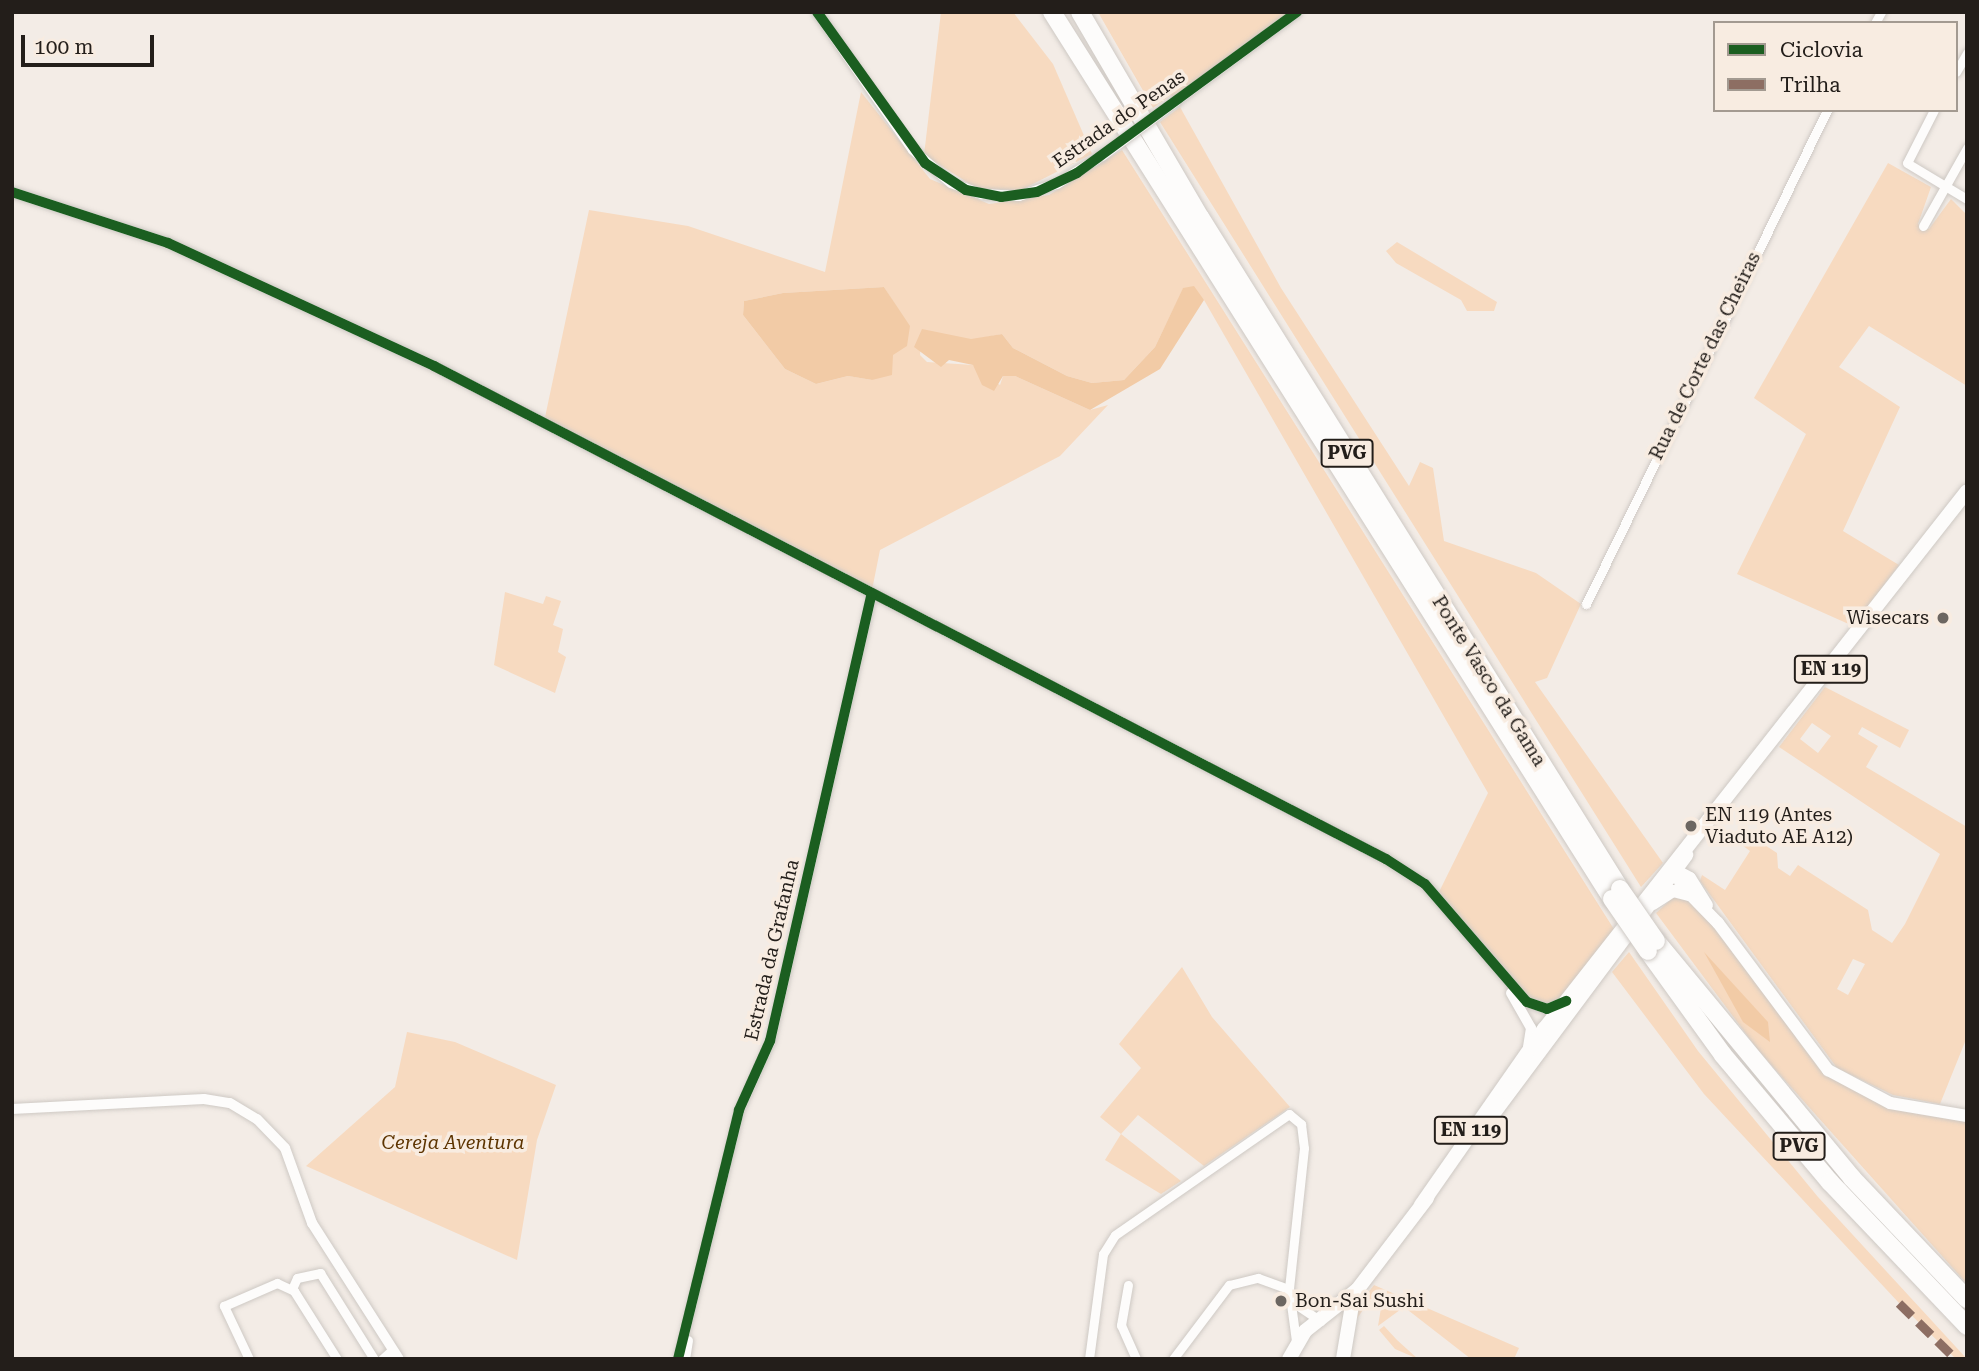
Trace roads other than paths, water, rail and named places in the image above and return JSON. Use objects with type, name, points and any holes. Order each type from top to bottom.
[{"type":"highway","name":"Ponte Vasco da Gama","points":[[1052,12],[1616,894],[1723,1055],[1830,1182],[1967,1326]]},
{"type":"highway","name":"Ponte Vasco da Gama","points":[[1080,12],[1200,218],[1616,894]]},
{"type":"highway","name":"Ponte Vasco da Gama","points":[[1652,946],[1852,1178],[1967,1299]]},
{"type":"main road","name":"EN 119","points":[[1422,1205],[1544,1029],[1673,869],[1967,491]]},
{"type":"main road","name":"EN 119","points":[[1322,1321],[1357,1290],[1653,905],[1673,869]]},
{"type":"main road","points":[[1673,869],[1693,898],[1718,923]]},
{"type":"main road","points":[[1673,869],[1690,878],[1718,923],[1828,1070],[1890,1102],[1967,1116]]},
{"type":"main road","points":[[1653,905],[1673,891],[1693,898]]},
{"type":"main road","name":"EN 119","points":[[1345,1350],[1357,1290]]},
{"type":"main road","points":[[1289,1359],[1296,1343],[1322,1321],[1345,1350]]},
{"type":"street","name":"Estrada do Penas","points":[[817,12],[913,150],[951,183],[982,194],[1019,196],[1057,184],[1102,156],[1297,12]]},
{"type":"street","points":[[1958,69],[1967,53]]},
{"type":"street","name":"Rua de Corte das Cheiras","points":[[1586,604],[1826,112]]},
{"type":"street","points":[[1933,112],[1909,155],[1910,167],[1967,199]]},
{"type":"street","points":[[1923,226],[1967,148]]},
{"type":"street","points":[[12,191],[168,243],[434,366],[1404,870],[1527,1002],[1544,1029]]},
{"type":"street","name":"Estrada da Grafanha","points":[[677,1359],[739,1110],[770,1041],[871,594]]},
{"type":"street","points":[[1481,951],[1525,1015],[1532,1038],[1524,1056]]},
{"type":"street","points":[[1527,1002],[1547,1009],[1566,1001]]},
{"type":"street","points":[[1525,1015],[1544,1029]]},
{"type":"street","points":[[1499,1106],[1544,1029],[1563,1022]]},
{"type":"street","points":[[12,1109],[204,1099],[230,1103],[257,1119],[285,1148],[312,1223],[395,1354],[382,1359]]},
{"type":"street","points":[[1089,1359],[1104,1254],[1115,1235],[1289,1114],[1301,1124],[1304,1147],[1289,1289],[1293,1303],[1296,1343]]},
{"type":"street","points":[[292,1289],[297,1278],[320,1273],[374,1359]]},
{"type":"street","points":[[1173,1359],[1229,1285],[1258,1278],[1289,1289]]},
{"type":"street","points":[[249,1359],[224,1306],[277,1283],[292,1289],[337,1359]]},
{"type":"street","points":[[1128,1285],[1121,1325],[1136,1359]]},
{"type":"street","points":[[1293,1303],[1322,1321]]},
{"type":"street","name":"Estrada da Grafanha","points":[[685,1359],[692,1307]]},
{"type":"place","name":"Wisecars","points":[[1943,618]]},
{"type":"place","name":"EN 119 (Antes Viaduto AE A12)","points":[[1691,826]]},
{"type":"place","name":"Bon-Sai Sushi","points":[[1281,1301]]},
{"type":"park label","name":"Cereja Aventura","points":[[453,1143]]}]
